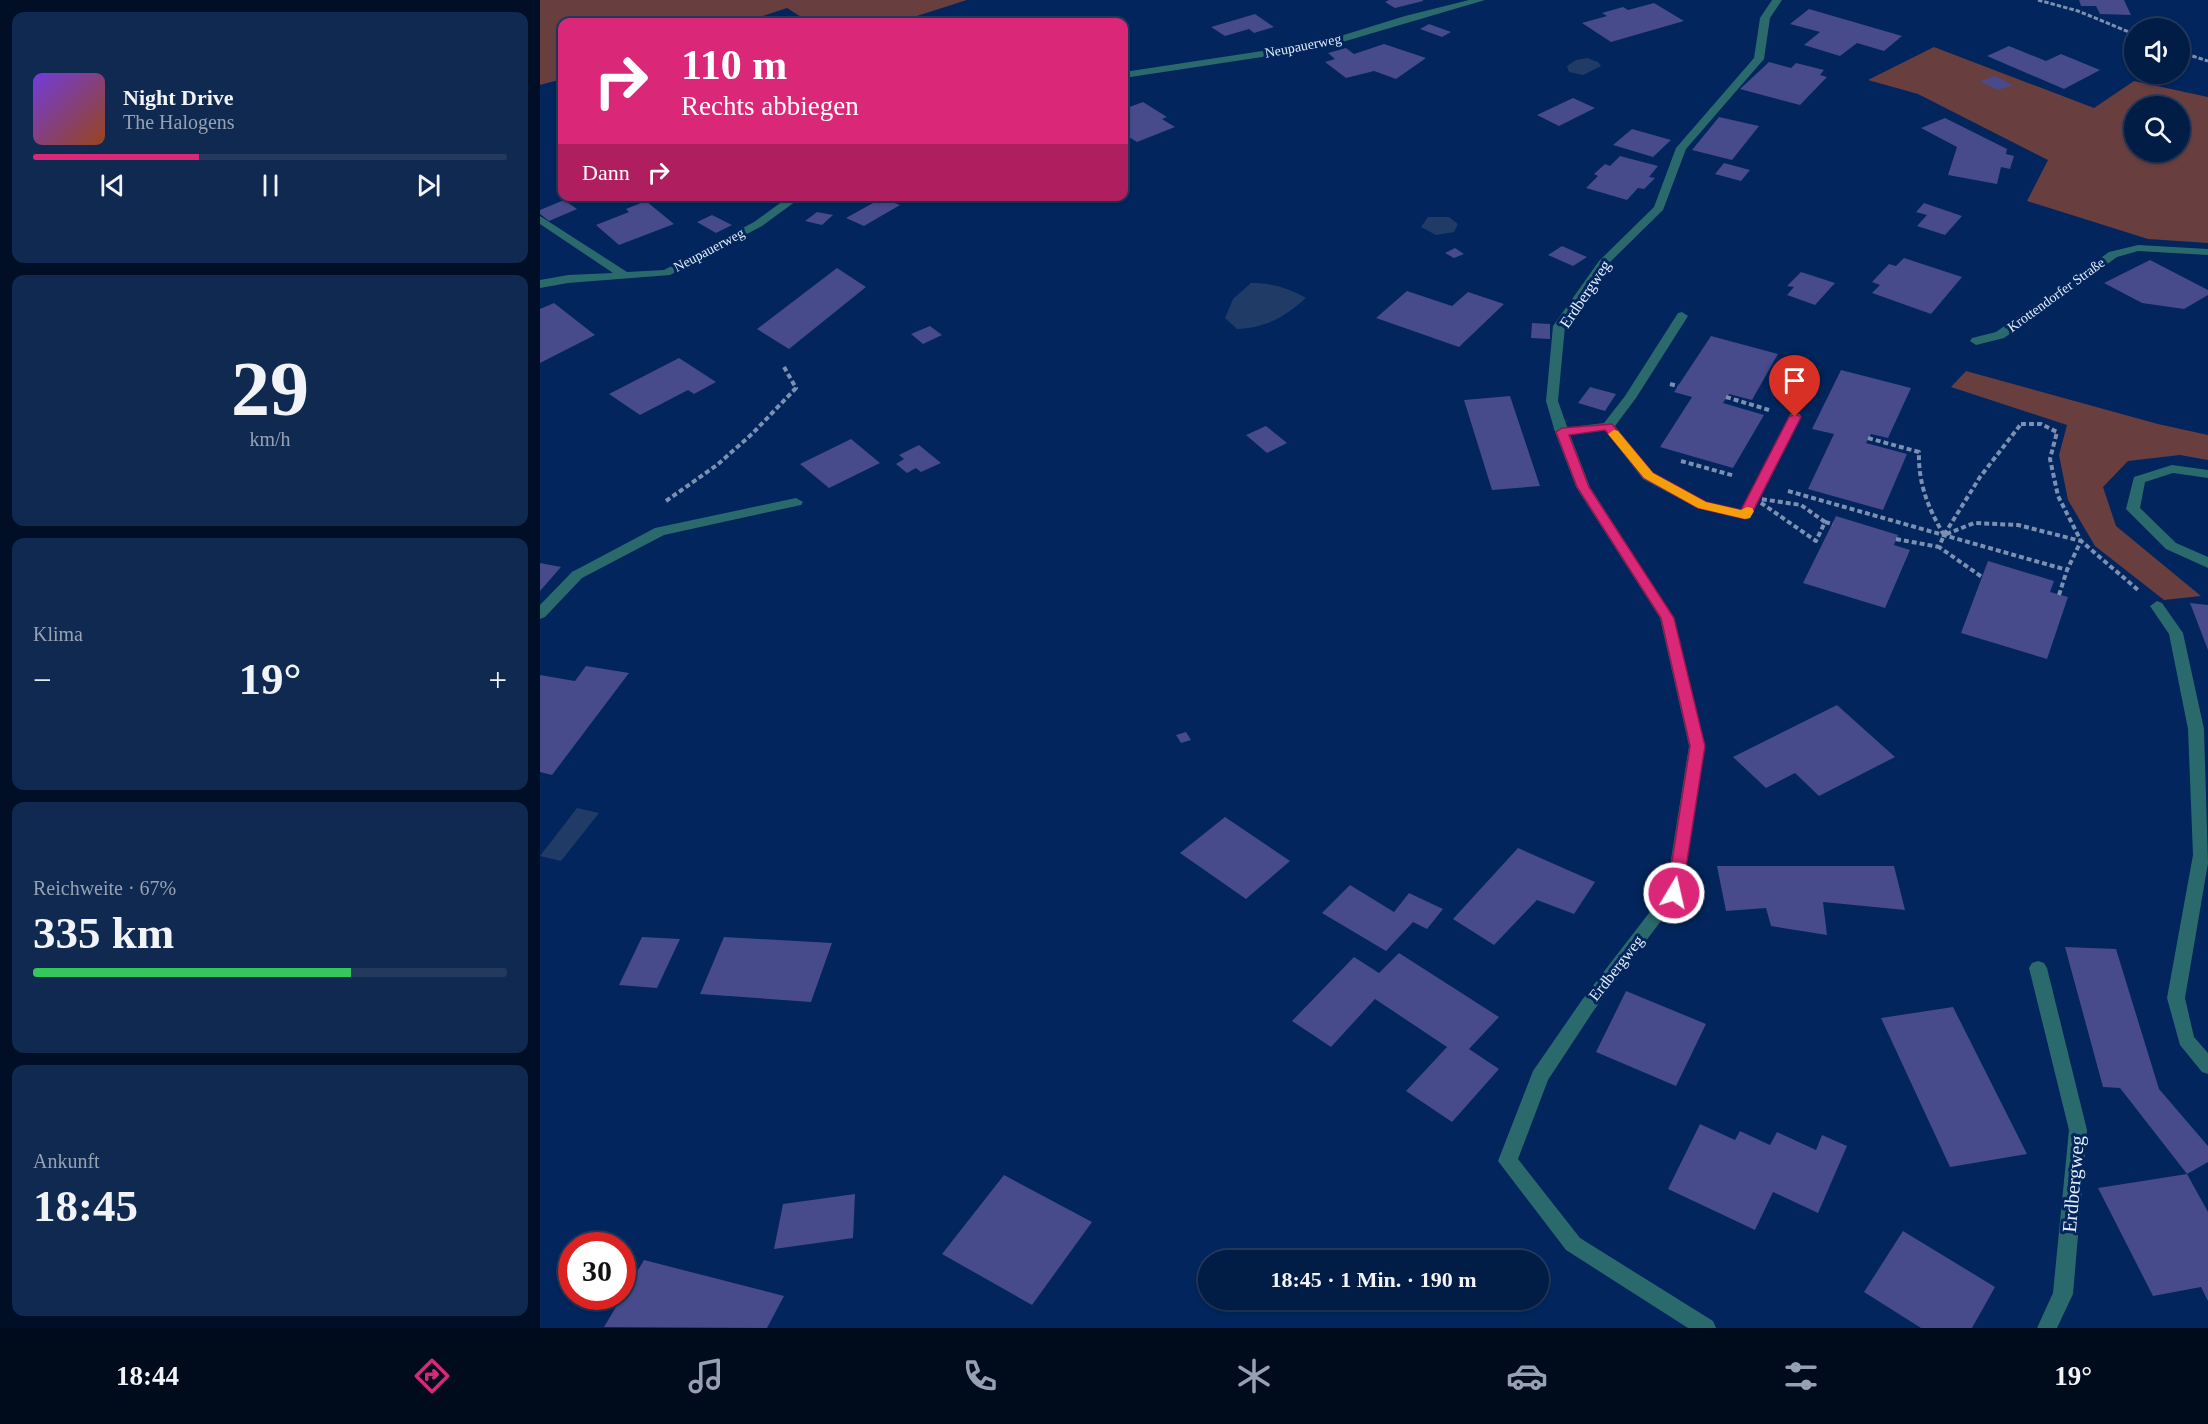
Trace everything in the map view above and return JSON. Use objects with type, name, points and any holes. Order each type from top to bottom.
[{"type":"street","name":"Neupauerweg","points":[[1128,74],[1322,45],[1407,18],[1480,0]]},
{"type":"street","name":"Erdbergweg","points":[[1706,1328],[1574,1244],[1508,1161],[1540,1077],[1588,1005],[1674,893],[1697,746],[1667,618],[1583,487],[1562,432],[1552,401],[1559,326],[1603,263],[1659,208],[1681,148],[1759,59],[1765,18],[1777,0]]},
{"type":"street","name":"Neupauerweg","points":[[540,284],[568,279],[666,273],[758,224],[791,201]]},
{"type":"street","points":[[540,219],[624,275]]},
{"type":"street","name":"Krottendorfer Straße","points":[[1976,340],[2000,335],[2113,254],[2138,248],[2208,252]]},
{"type":"street","points":[[1562,432],[1608,426],[1630,398],[1682,316]]},
{"type":"street","points":[[1608,426],[1648,476],[1702,505],[1745,515],[1795,417]]},
{"type":"street","points":[[2208,474],[2172,469],[2139,480],[2133,509],[2171,546],[2208,563]]},
{"type":"street","points":[[540,614],[577,575],[660,531],[796,502]]},
{"type":"street","points":[[2157,606],[2176,633],[2196,729],[2201,855],[2175,998],[2186,1040],[2208,1066]]},
{"type":"street","name":"Erdbergweg","points":[[2038,968],[2078,1130],[2063,1294],[2047,1328]]},
{"type":"path","points":[[2038,0],[2078,10],[2124,30]]},
{"type":"path","points":[[2190,55],[2208,61]]},
{"type":"path","points":[[659,507],[717,465],[752,434],[796,388],[784,367]]},
{"type":"path","points":[[1939,547],[1980,477],[2022,424],[2042,424],[2057,432],[2050,459],[2058,496],[2080,541],[2157,606]]},
{"type":"path","points":[[1868,438],[1919,452],[1918,469],[1922,492],[1931,514],[1944,535]]},
{"type":"path","points":[[1676,459],[2067,570]]},
{"type":"path","points":[[1754,498],[1816,541],[1825,522]]},
{"type":"path","points":[[1754,498],[1801,505],[1825,522],[1833,524]]},
{"type":"path","points":[[1944,535],[1974,523],[2018,525],[2080,541]]},
{"type":"path","points":[[1896,539],[1939,547],[1982,577]]},
{"type":"path","points":[[2060,595],[2067,570],[2080,541]]},
{"type":"shaded area","points":[[540,0],[967,0],[911,18],[803,18],[787,8],[757,18],[558,18],[558,80],[540,85]]},
{"type":"shaded area","points":[[1934,47],[2094,108],[2130,84],[2148,84],[2208,97],[2208,243],[2148,239],[2027,201],[2048,160],[1918,94],[1868,80]]},
{"type":"shaded area","points":[[1966,371],[2158,424],[2208,435],[2208,460],[2180,455],[2128,461],[2103,487],[2116,526],[2201,596],[2164,600],[2095,546],[2068,500],[2059,455],[2067,425],[1951,387]]},
{"type":"water","points":[[1587,58],[1598,62],[1601,66],[1583,75],[1569,72],[1567,66],[1576,60]]},
{"type":"water","points":[[1428,217],[1449,217],[1458,224],[1454,232],[1436,235],[1421,227]]},
{"type":"water","points":[[1251,283],[1280,287],[1306,298],[1275,320],[1237,329],[1225,318],[1233,299]]},
{"type":"water","points":[[577,808],[599,813],[561,861],[540,856]]},
{"type":"building","points":[[1389,0],[1423,1],[1395,8],[1385,2]]},
{"type":"building","points":[[2079,0],[2124,0],[2131,15],[2100,14],[2096,6],[2081,6]]},
{"type":"building","points":[[1654,3],[1684,21],[1611,42],[1582,23],[1607,16],[1602,13],[1623,7],[1628,10]]},
{"type":"building","points":[[1809,9],[1902,36],[1884,51],[1857,43],[1840,56],[1804,45],[1820,32],[1790,24]]},
{"type":"building","points":[[1255,14],[1274,27],[1254,33],[1249,29],[1225,36],[1211,27]]},
{"type":"building","points":[[1429,24],[1451,32],[1442,37],[1420,29]]},
{"type":"building","points":[[1384,44],[1426,58],[1396,79],[1374,71],[1346,78],[1325,62],[1335,59],[1328,53],[1346,48],[1354,54]]},
{"type":"building","points":[[2009,46],[2046,61],[2061,54],[2100,70],[2064,89],[1987,56]]},
{"type":"building","points":[[1769,62],[1791,68],[1796,63],[1824,70],[1820,75],[1827,77],[1800,105],[1740,89]]},
{"type":"building","points":[[1995,76],[2013,85],[1998,90],[1980,81]]},
{"type":"building","points":[[1573,98],[1595,108],[1559,126],[1537,115]]},
{"type":"building","points":[[1143,102],[1167,117],[1162,119],[1175,127],[1137,142],[1128,136],[1128,108]]},
{"type":"building","points":[[1719,117],[1759,126],[1732,160],[1692,150]]},
{"type":"building","points":[[1945,118],[2007,149],[2006,154],[2014,156],[2010,169],[2001,167],[1997,184],[1948,175],[1957,147],[1921,128]]},
{"type":"building","points":[[1632,129],[1671,140],[1653,157],[1613,145]]},
{"type":"building","points":[[1620,156],[1658,166],[1649,177],[1655,178],[1644,189],[1638,188],[1627,200],[1586,188],[1598,176],[1594,174],[1605,164],[1610,166]]},
{"type":"building","points":[[1724,163],[1750,170],[1741,181],[1715,174]]},
{"type":"building","points":[[562,201],[577,209],[549,221],[540,214],[540,210]]},
{"type":"building","points":[[646,201],[674,224],[619,245],[596,225],[629,212],[626,209]]},
{"type":"building","points":[[877,201],[890,201],[900,205],[864,226],[846,218]]},
{"type":"building","points":[[1924,203],[1962,216],[1945,235],[1917,226],[1927,215],[1916,212]]},
{"type":"building","points":[[817,212],[833,215],[822,225],[805,221]]},
{"type":"building","points":[[712,215],[732,225],[716,233],[697,222]]},
{"type":"building","points":[[1562,246],[1587,257],[1573,266],[1548,255]]},
{"type":"building","points":[[1455,248],[1464,254],[1454,258],[1445,253]]},
{"type":"building","points":[[1904,258],[1962,277],[1931,314],[1872,293],[1880,285],[1872,282],[1889,264],[1896,266]]},
{"type":"building","points":[[2150,260],[2208,290],[2208,295],[2184,309],[2142,303],[2104,283]]},
{"type":"building","points":[[837,268],[866,287],[789,349],[757,329]]},
{"type":"building","points":[[1801,272],[1835,283],[1815,305],[1787,295],[1794,287],[1787,286]]},
{"type":"building","points":[[1407,291],[1452,306],[1468,292],[1504,304],[1459,347],[1376,318]]},
{"type":"building","points":[[554,303],[595,335],[540,363],[540,309]]},
{"type":"building","points":[[1532,323],[1550,324],[1550,339],[1531,338]]},
{"type":"building","points":[[930,326],[942,335],[923,344],[911,334]]},
{"type":"building","points":[[1711,336],[1778,354],[1752,400],[1729,394],[1723,403],[1764,415],[1733,468],[1660,447],[1692,397],[1674,392]]},
{"type":"building","points":[[679,358],[716,382],[694,394],[688,390],[640,415],[609,394]]},
{"type":"building","points":[[1841,370],[1911,388],[1888,438],[1871,434],[1866,443],[1907,454],[1883,510],[1808,489],[1834,434],[1812,429]]},
{"type":"building","points":[[1590,387],[1616,394],[1605,411],[1578,403]]},
{"type":"building","points":[[1510,396],[1540,486],[1492,490],[1464,400]]},
{"type":"building","points":[[1266,426],[1287,443],[1267,453],[1246,435]]},
{"type":"building","points":[[851,439],[880,463],[829,488],[800,464]]},
{"type":"building","points":[[919,445],[941,463],[921,472],[916,468],[907,473],[896,464],[904,459],[899,455]]},
{"type":"building","points":[[1836,516],[1898,535],[1894,545],[1910,550],[1885,608],[1803,583]]},
{"type":"building","points":[[1988,561],[2054,581],[2050,592],[2068,597],[2047,659],[1961,633]]},
{"type":"building","points":[[540,563],[561,567],[540,591]]},
{"type":"building","points":[[2190,603],[2208,605],[2208,650]]},
{"type":"building","points":[[586,666],[629,673],[552,775],[540,772],[540,675],[575,681]]},
{"type":"building","points":[[1837,705],[1895,757],[1819,796],[1795,773],[1766,788],[1733,757]]},
{"type":"building","points":[[1186,732],[1191,740],[1181,743],[1176,735]]},
{"type":"building","points":[[1225,817],[1290,861],[1246,899],[1180,853]]},
{"type":"building","points":[[1518,848],[1595,882],[1574,914],[1537,900],[1494,945],[1453,919]]},
{"type":"building","points":[[1717,866],[1894,866],[1905,910],[1823,902],[1827,935],[1771,926],[1766,908],[1726,911]]},
{"type":"building","points":[[1350,885],[1394,912],[1409,893],[1443,909],[1427,929],[1413,922],[1386,951],[1322,913]]},
{"type":"building","points":[[642,937],[680,939],[657,988],[619,985]]},
{"type":"building","points":[[724,937],[832,943],[811,1002],[700,994]]},
{"type":"building","points":[[2065,947],[2116,949],[2159,1089],[2208,1146],[2208,1162],[2187,1174],[2120,1088],[2103,1087]]},
{"type":"building","points":[[1399,953],[1499,1017],[1469,1049],[1499,1069],[1452,1122],[1406,1091],[1447,1047],[1375,999],[1331,1047],[1292,1021],[1354,957],[1379,973]]},
{"type":"building","points":[[1626,991],[1706,1024],[1676,1086],[1596,1052]]},
{"type":"building","points":[[1953,1007],[2027,1154],[1950,1167],[1881,1018]]},
{"type":"building","points":[[1700,1124],[1735,1140],[1740,1131],[1770,1145],[1777,1132],[1816,1150],[1822,1135],[1847,1146],[1818,1213],[1773,1192],[1755,1230],[1668,1189]]},
{"type":"building","points":[[2187,1174],[2208,1212],[2208,1301],[2201,1287],[2153,1296],[2098,1188]]},
{"type":"building","points":[[1004,1175],[1092,1222],[1032,1305],[942,1254]]},
{"type":"building","points":[[855,1194],[853,1238],[774,1249],[783,1204]]},
{"type":"building","points":[[1903,1231],[1995,1287],[1972,1328],[1921,1328],[1864,1292]]},
{"type":"building","points":[[644,1260],[784,1296],[767,1328],[604,1327],[614,1310],[636,1310],[636,1273]]},
{"type":"slow traffic","points":[[1614,434],[1648,476],[1702,505],[1745,515],[1747,511]]},
{"type":"route","points":[[1674,893],[1697,746],[1667,618],[1583,487],[1562,432],[1608,426],[1648,476],[1702,505],[1745,515],[1795,417]]}]
